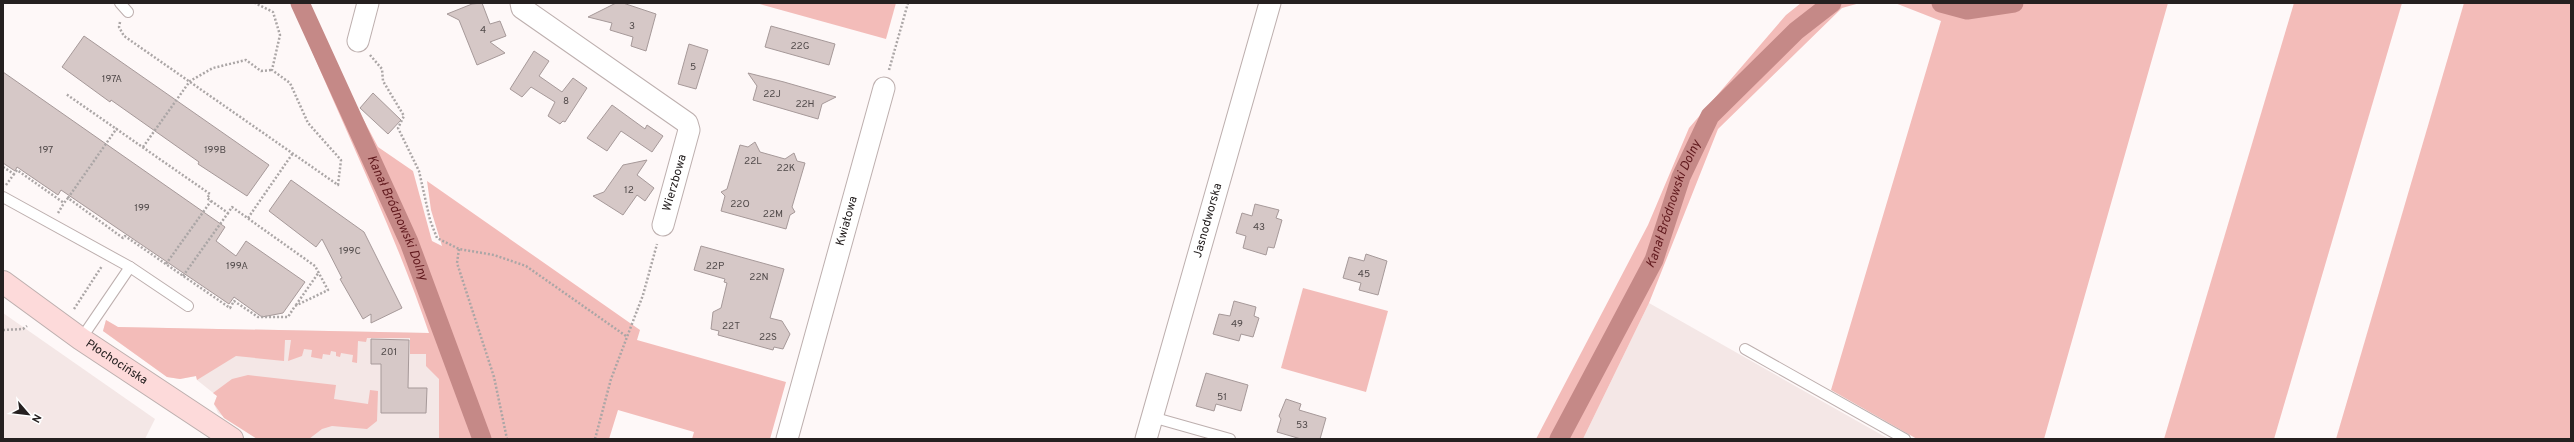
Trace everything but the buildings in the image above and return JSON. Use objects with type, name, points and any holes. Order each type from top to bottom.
[{"type":"main road","name":"Płochocińska","points":[[3,282],[81,339],[232,439]]},
{"type":"street","points":[[358,42],[368,3]]},
{"type":"street","name":"Wierzbowa","points":[[521,3],[522,8],[687,123],[689,130],[662,225]]},
{"type":"street","name":"Jasnodworska","points":[[1146,439],[1270,3]]},
{"type":"street","name":"Kwiatowa","points":[[787,439],[884,88]]},
{"type":"lane","points":[[120,3],[128,12]]},
{"type":"lane","points":[[3,197],[130,267],[188,306]]},
{"type":"lane","points":[[81,339],[130,267]]},
{"type":"lane","points":[[1745,349],[1905,439]]},
{"type":"lane","points":[[1152,417],[1230,439]]},
{"type":"path","points":[[255,3],[273,12],[280,35],[272,70]]},
{"type":"path","points":[[884,88],[908,3]]},
{"type":"path","points":[[128,12],[119,26],[124,36],[190,81],[338,185],[341,160],[308,123],[290,83],[272,70],[261,71],[246,60],[213,68],[190,81],[143,147]]},
{"type":"path","points":[[358,42],[382,69],[383,80],[404,116],[398,128],[419,171],[430,220],[437,238],[459,249],[494,255],[526,266],[626,336]]},
{"type":"path","points":[[66,94],[210,194],[207,198],[228,213]]},
{"type":"path","points":[[3,190],[18,170],[64,203],[116,128]]},
{"type":"path","points":[[248,218],[293,153]]},
{"type":"path","points":[[3,167],[14,174]]},
{"type":"path","points":[[68,198],[123,238],[125,236],[230,308],[234,300],[258,317],[288,317],[319,272]]},
{"type":"path","points":[[166,264],[211,201]]},
{"type":"path","points":[[183,276],[232,207],[315,266],[319,272],[328,290],[296,306]]},
{"type":"path","name":"Wierzbowa","points":[[595,439],[603,408],[626,336],[643,295],[662,225]]},
{"type":"path","points":[[459,249],[457,263],[494,377],[507,439]]},
{"type":"path","points":[[70,314],[108,255]]},
{"type":"path","points":[[3,330],[23,329],[27,326]]},
{"type":"shaded area","points":[[292,3],[310,3],[335,66],[378,147],[413,171],[432,241],[442,246],[431,210],[427,181],[640,330],[637,340],[786,382],[770,439],[692,439],[694,432],[618,410],[609,439],[439,439],[439,379],[426,366],[426,354],[410,354],[410,338],[367,338],[366,342],[358,341],[357,363],[352,362],[353,355],[341,353],[340,357],[336,356],[336,352],[331,351],[330,355],[323,354],[322,359],[311,357],[312,350],[304,349],[302,356],[288,361],[291,340],[285,340],[284,361],[236,356],[197,380],[196,376],[180,379],[167,377],[103,331],[106,320],[118,327],[429,333],[381,208]]},
{"type":"shaded area","points":[[756,3],[896,3],[886,39]]},
{"type":"shaded area","points":[[1801,3],[1860,3],[1842,8],[1718,129],[1649,303],[1583,439],[1536,439],[1648,225],[1689,128],[1786,15]]},
{"type":"shaded area","points":[[1895,3],[2168,3],[2044,439],[1917,439],[1831,390],[1941,21]]},
{"type":"shaded area","points":[[2294,3],[2402,3],[2274,439],[2164,439]]},
{"type":"shaded area","points":[[2464,3],[2571,3],[2571,439],[2336,439]]},
{"type":"shaded area","points":[[1303,288],[1388,311],[1366,392],[1281,368]]},
{"type":"shaded area","points":[[1649,303],[1827,404],[1889,439],[1583,439]]},
{"type":"shaded area","points":[[3,313],[155,419],[145,439],[3,439]]},
{"type":"shaded area","points":[[106,320],[118,327],[429,333],[468,439],[257,439],[218,413],[214,404],[217,396],[197,380],[196,376],[180,379],[167,377],[103,331]]},
{"type":"shaded area","points":[[248,375],[336,385],[334,399],[368,404],[370,390],[378,391],[377,421],[367,429],[332,426],[322,429],[309,439],[257,439],[224,418],[214,404],[217,396],[213,393],[232,379]]},
{"type":"waterway","name":"Kanał Bródnowski Dolny","points":[[300,3],[409,242],[482,439]]},
{"type":"waterway","name":"Kanał Bródnowski Dolny","points":[[1559,439],[1654,260],[1681,177],[1710,116],[1796,31],[1832,3]]},
{"type":"waterway","name":"Kanał Bródnowski Dolny","points":[[1941,3],[1967,10],[2014,3]]}]
